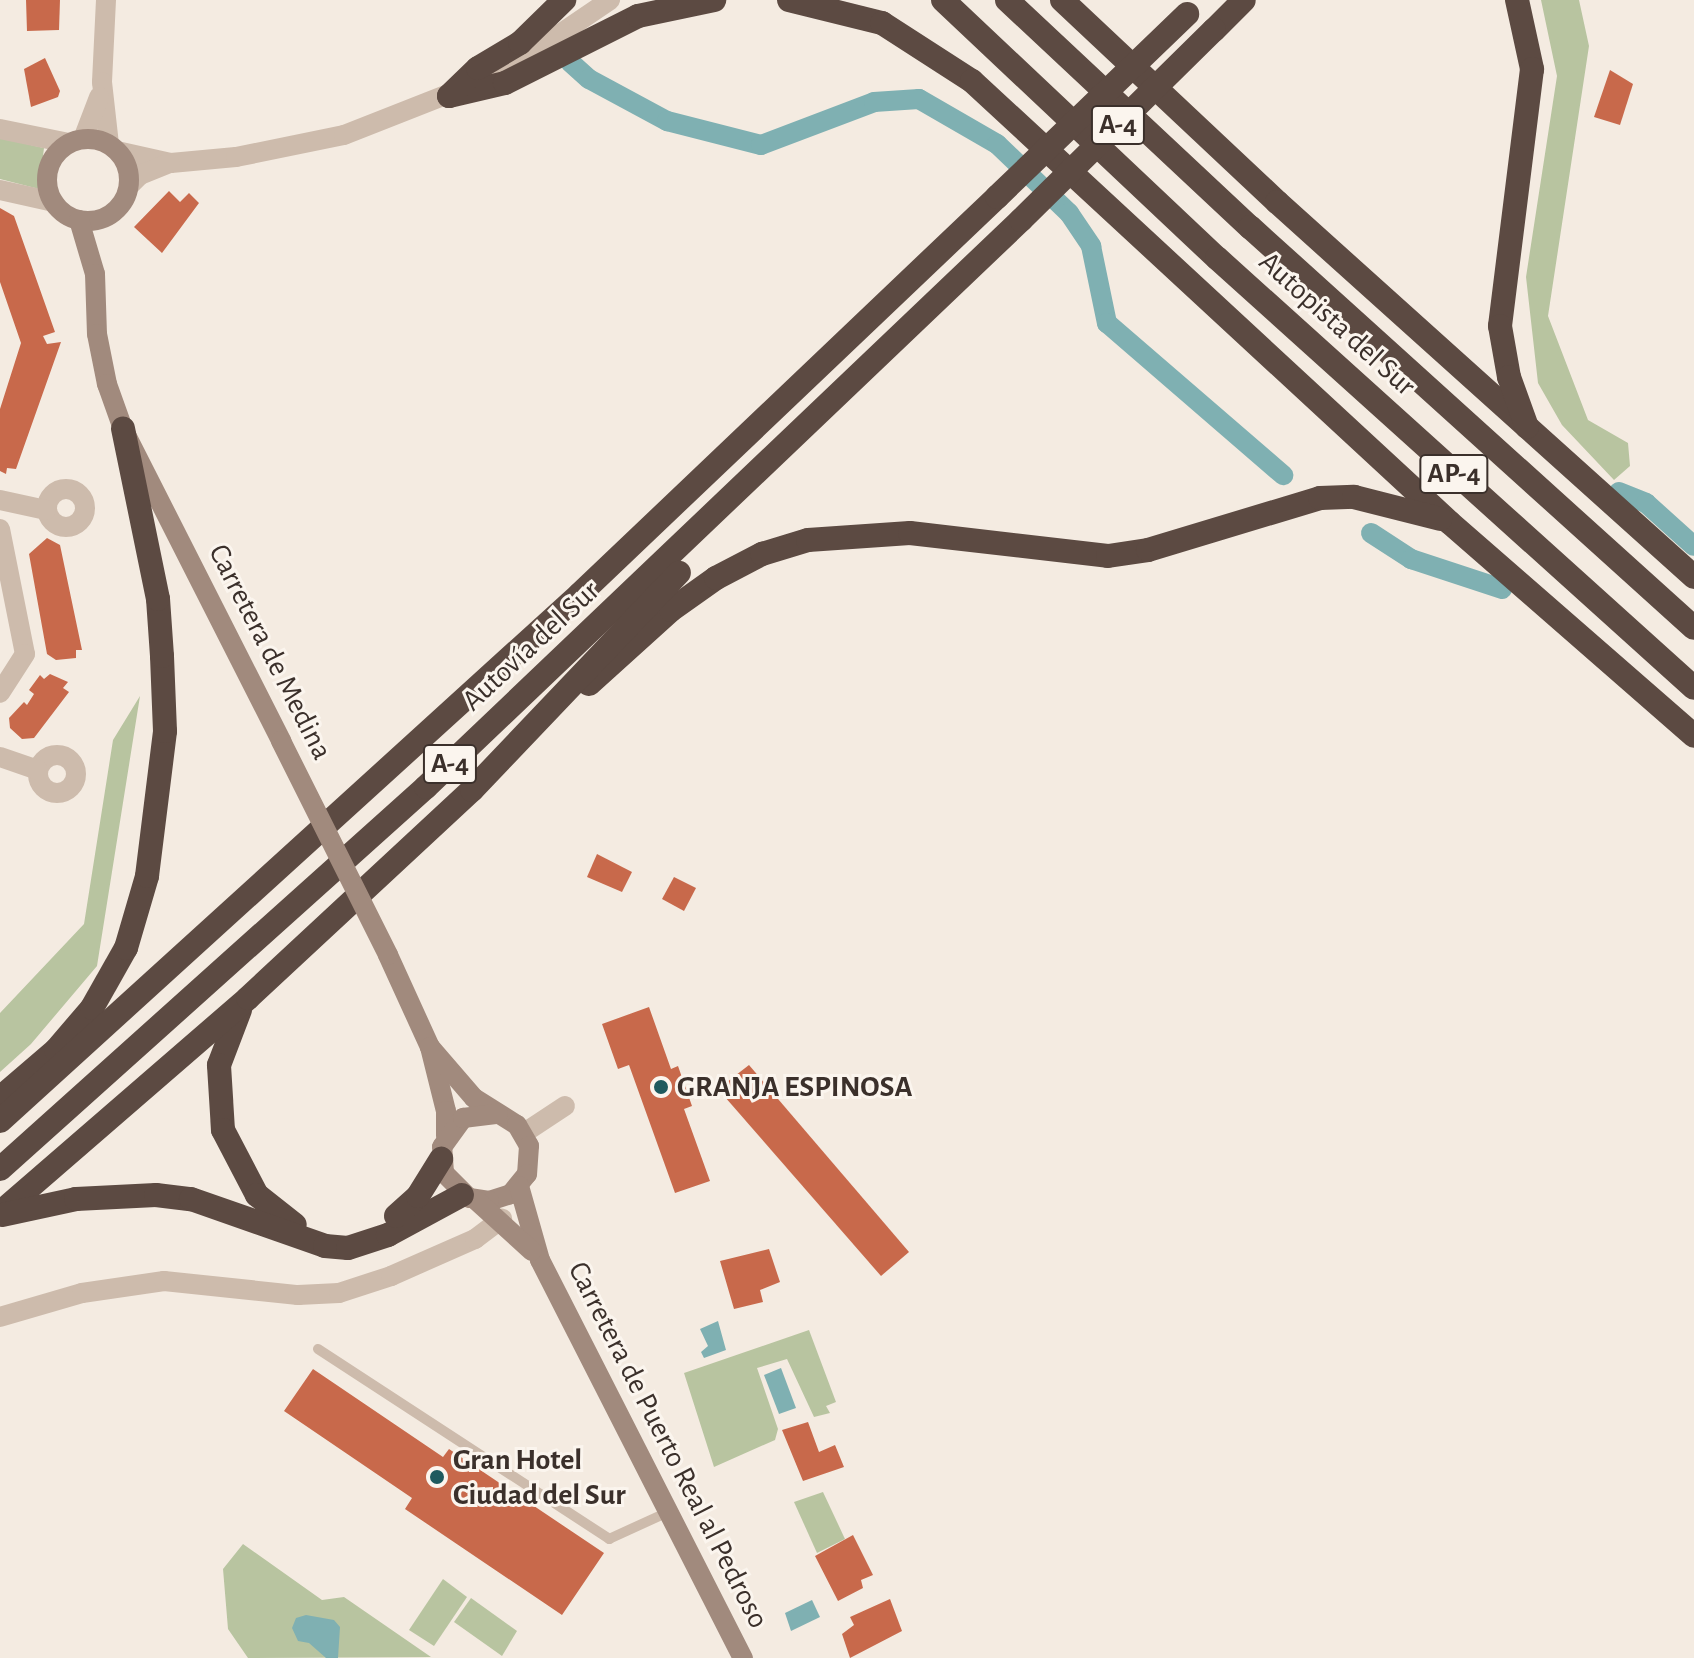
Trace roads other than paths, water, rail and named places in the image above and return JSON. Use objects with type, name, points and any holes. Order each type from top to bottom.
[{"type":"highway","points":[[449,96],[478,68],[520,43],[564,0]]},
{"type":"highway","points":[[449,96],[505,83],[638,16],[714,0]]},
{"type":"highway","points":[[789,0],[882,23],[972,81],[1449,522],[1694,736]]},
{"type":"highway","name":"Autopista del Sur","points":[[943,0],[1229,269],[1694,688]]},
{"type":"highway","name":"Autopista del Sur","points":[[1007,0],[1262,238],[1694,628]]},
{"type":"highway","points":[[1062,0],[1527,429],[1694,577]]},
{"type":"highway","name":"Autovía del Sur","points":[[0,1169],[426,787],[785,451],[1244,0]]},
{"type":"highway","points":[[1517,0],[1532,69],[1500,326],[1509,377],[1527,429]]},
{"type":"highway","name":"Autovía del Sur","points":[[0,1121],[580,594],[1194,7]]},
{"type":"highway","points":[[0,1098],[56,1050],[92,1008],[126,948],[147,876],[165,731],[162,656],[158,599],[123,429]]},
{"type":"highway","points":[[533,727],[580,671],[716,536],[785,451]]},
{"type":"highway","points":[[0,1214],[248,998],[533,727],[716,578],[762,554],[808,540],[910,533],[1108,556],[1188,539],[1281,507],[1354,497],[1449,522]]},
{"type":"highway","points":[[248,998],[223,1045],[218,1109],[242,1175],[276,1213],[327,1237],[364,1234],[407,1208],[444,1147]]},
{"type":"highway","points":[[0,1214],[76,1199],[156,1195],[203,1202],[325,1246],[348,1248],[388,1235],[469,1198]]},
{"type":"main road","points":[[76,141],[113,147],[129,173],[129,186],[120,205],[103,218],[79,220],[54,202],[47,176],[50,163],[76,141]]},
{"type":"main road","name":"Carretera de Medina","points":[[103,218],[95,274],[97,334],[123,429],[388,955],[430,1047]]},
{"type":"main road","name":"Carretera de Medina","points":[[79,220],[95,274]]},
{"type":"main road","points":[[430,1047],[452,1077],[524,1133],[530,1160],[519,1186],[500,1199],[469,1198]]},
{"type":"main road","points":[[430,1047],[444,1147],[444,1173],[469,1198],[502,1219],[540,1260]]},
{"type":"main road","points":[[444,1147],[472,1114],[498,1114]]},
{"type":"main road","points":[[519,1186],[540,1260]]},
{"type":"main road","name":"Carretera de Puerto Real al Pedroso","points":[[540,1260],[743,1658]]},
{"type":"street","points":[[106,0],[102,82],[113,147],[171,163]]},
{"type":"street","points":[[129,186],[140,175],[171,163],[236,157],[344,135],[449,96],[529,55],[610,0]]},
{"type":"street","points":[[0,129],[76,141],[102,82]]},
{"type":"street","points":[[0,190],[54,202]]},
{"type":"street","points":[[0,500],[46,510]]},
{"type":"street","points":[[0,529],[25,654],[0,693]]},
{"type":"street","points":[[0,627],[21,634]]},
{"type":"street","points":[[0,757],[38,770]]},
{"type":"street","points":[[524,1133],[565,1106]]},
{"type":"street","points":[[0,1317],[82,1293],[164,1281],[298,1295],[339,1293],[391,1276],[475,1239],[502,1219]]},
{"type":"lane","points":[[318,1349],[609,1539],[668,1512]]},
{"type":"water","points":[[718,1321],[726,1350],[704,1358],[701,1352],[708,1346],[700,1329]]},
{"type":"water","points":[[781,1368],[796,1408],[779,1414],[764,1375]]},
{"type":"water","points":[[812,1600],[820,1617],[791,1631],[785,1613]]},
{"type":"water","points":[[306,1615],[334,1620],[340,1627],[338,1658],[326,1658],[309,1643],[298,1641],[292,1628],[296,1618]]},
{"type":"waterway","points":[[570,62],[589,79],[667,121],[761,145],[874,102],[919,99],[997,144],[1069,213],[1091,246],[1107,323],[1283,475]]},
{"type":"waterway","points":[[1619,492],[1646,503],[1694,546]]},
{"type":"waterway","points":[[1371,533],[1411,559],[1502,589]]},
{"type":"place","name":"GRANJA ESPINOSA","points":[[661,1087]]},
{"type":"place","name":"Gran Hotel Ciudad del Sur","points":[[437,1477]]}]
